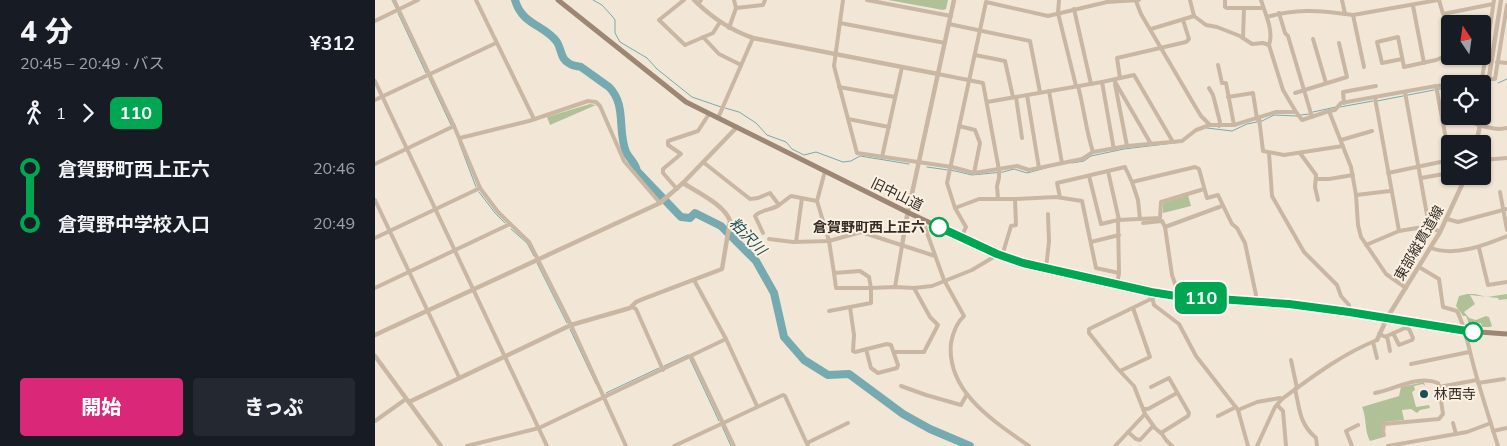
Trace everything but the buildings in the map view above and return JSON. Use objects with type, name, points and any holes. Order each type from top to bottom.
[{"type":"main road","name":"旧中山道","points":[[558,0],[686,102],[909,213],[1000,255],[1117,285],[1176,296],[1349,312],[1465,331],[1507,334]]},
{"type":"street","points":[[395,0],[460,138],[479,188],[498,212],[529,242],[571,325],[626,446]]},
{"type":"street","points":[[375,21],[418,0]]},
{"type":"street","points":[[476,0],[534,119]]},
{"type":"street","points":[[683,0],[659,20],[685,46],[713,33],[720,22]]},
{"type":"street","points":[[729,28],[736,8],[734,0]]},
{"type":"street","points":[[736,8],[763,5],[765,0]]},
{"type":"street","points":[[843,0],[834,66],[857,153],[952,167],[974,173],[1017,166],[1029,170],[1082,159],[1093,152],[1114,150],[1127,146],[1182,141],[1196,130],[1210,124]]},
{"type":"street","points":[[867,0],[951,16]]},
{"type":"street","points":[[895,287],[954,0]]},
{"type":"street","points":[[1059,0],[1058,13],[1084,106],[1087,135],[1093,152]]},
{"type":"street","points":[[961,238],[966,226],[955,208],[947,183],[952,167],[986,2],[1047,16],[1107,1],[1137,0],[1141,14],[1201,116],[1210,124],[1219,126],[1234,125],[1258,119],[1275,112],[1297,113]]},
{"type":"street","points":[[1189,0],[1194,16],[1206,25],[1226,30],[1252,44],[1269,44]]},
{"type":"street","points":[[1225,0],[1225,7],[1227,8],[1263,8]]},
{"type":"street","points":[[1261,0],[1267,16],[1271,39],[1269,44],[1283,90],[1301,120],[1335,110],[1345,103],[1441,86]]},
{"type":"street","points":[[1342,0],[1345,14]]},
{"type":"street","points":[[1267,16],[1309,10],[1353,15],[1439,0],[1443,14],[1493,2],[1491,15]]},
{"type":"street","points":[[1490,75],[1501,0]]},
{"type":"street","points":[[698,1],[720,22],[753,38],[983,83],[999,170],[998,199]]},
{"type":"street","points":[[1491,80],[1495,79],[1507,5]]},
{"type":"street","points":[[1413,6],[1424,63]]},
{"type":"street","points":[[1243,39],[1244,8]]},
{"type":"street","points":[[1074,9],[1091,84]]},
{"type":"street","points":[[1279,13],[1285,33],[1288,36],[1312,117]]},
{"type":"street","points":[[1353,15],[1364,67]]},
{"type":"street","points":[[1151,29],[1194,16]]},
{"type":"street","points":[[1120,78],[1117,58],[1186,42],[1189,39],[1183,20]]},
{"type":"street","points":[[840,23],[945,43]]},
{"type":"street","points":[[949,24],[1030,40],[1040,92]]},
{"type":"street","points":[[703,37],[719,54],[741,65]]},
{"type":"street","points":[[1402,59],[1382,63],[1377,42],[1398,37],[1404,67],[1441,57]]},
{"type":"street","points":[[718,118],[753,38]]},
{"type":"street","points":[[1313,38],[1326,83]]},
{"type":"street","points":[[375,100],[496,43]]},
{"type":"street","points":[[1295,93],[1347,77],[1339,43]]},
{"type":"street","points":[[975,55],[1005,61],[1015,97],[1022,138]]},
{"type":"street","points":[[1497,62],[1507,63]]},
{"type":"street","points":[[1218,65],[1222,83],[1226,83],[1234,125]]},
{"type":"street","points":[[883,157],[902,67]]},
{"type":"street","points":[[987,102],[1114,80],[1134,74],[1173,142]]},
{"type":"street","points":[[1114,80],[1151,144]]},
{"type":"street","points":[[1114,80],[1127,146]]},
{"type":"street","points":[[375,81],[547,446]]},
{"type":"street","points":[[1102,82],[1114,150]]},
{"type":"street","points":[[1345,103],[1343,92],[1376,86]]},
{"type":"street","points":[[1436,86],[1445,135]]},
{"type":"street","points":[[839,87],[895,97]]},
{"type":"street","points":[[1209,88],[1213,95],[1220,122],[1219,126]]},
{"type":"street","points":[[1049,91],[1062,163]]},
{"type":"street","points":[[1405,92],[1429,226]]},
{"type":"street","points":[[1229,97],[1253,93],[1263,152],[1284,155],[1343,146]]},
{"type":"street","points":[[1027,95],[1039,168]]},
{"type":"street","points":[[1375,98],[1399,232]]},
{"type":"street","points":[[460,138],[534,119],[588,101],[598,103],[624,160],[661,202]]},
{"type":"street","points":[[1329,111],[1353,175],[1361,238],[1391,279],[1406,288]]},
{"type":"street","points":[[677,189],[663,173],[663,169],[681,154],[668,145],[668,141],[698,131],[709,114]]},
{"type":"street","points":[[848,120],[889,127]]},
{"type":"street","points":[[1484,125],[1495,129],[1507,128]]},
{"type":"street","points":[[375,164],[454,126]]},
{"type":"street","points":[[959,126],[975,130],[980,142],[974,173]]},
{"type":"street","points":[[375,335],[537,258],[661,202],[677,189],[737,128]]},
{"type":"street","points":[[1341,140],[1372,131]]},
{"type":"street","points":[[1269,153],[1272,196],[1304,252],[1337,285],[1341,296],[1349,305],[1349,312]]},
{"type":"street","points":[[1300,153],[1315,174],[1318,200]]},
{"type":"street","points":[[1491,159],[1507,158]]},
{"type":"street","points":[[703,162],[750,199],[770,193],[779,205]]},
{"type":"street","points":[[1388,173],[1441,162]]},
{"type":"street","points":[[1060,197],[1057,183],[1125,167],[1132,182],[1141,221]]},
{"type":"street","points":[[1132,182],[1195,167],[1199,169],[1207,198],[1218,195],[1231,224],[1237,228],[1245,243],[1256,295],[1255,302]]},
{"type":"street","points":[[825,171],[817,201],[829,241],[836,288],[913,288],[932,286],[972,270],[1000,255],[1011,226],[1016,225],[1015,200]]},
{"type":"street","points":[[1108,171],[1119,220],[1119,273],[1117,285]]},
{"type":"street","points":[[1421,178],[1441,174]]},
{"type":"street","points":[[1316,179],[1353,175]]},
{"type":"street","points":[[1089,176],[1101,224],[1119,220],[1162,221],[1165,227],[1172,275],[1177,289],[1176,296]]},
{"type":"street","points":[[375,421],[407,400],[571,325],[632,306],[643,299],[722,269],[730,221],[719,206],[683,183]]},
{"type":"street","name":"東部縦貫道線","points":[[1375,341],[1440,232],[1462,185]]},
{"type":"street","points":[[375,238],[479,188]]},
{"type":"street","points":[[1141,221],[1160,218],[1161,202],[1203,189]]},
{"type":"street","points":[[1356,195],[1391,191]]},
{"type":"street","points":[[1500,192],[1505,209],[1507,230]]},
{"type":"street","points":[[763,233],[755,216],[757,213],[775,208],[791,196],[817,201]]},
{"type":"street","points":[[955,208],[979,200],[1060,197],[1062,199],[1082,201],[1096,268],[1119,273]]},
{"type":"street","points":[[796,242],[802,198]]},
{"type":"street","points":[[375,200],[459,377]]},
{"type":"street","points":[[1165,227],[1222,206]]},
{"type":"street","points":[[1447,219],[1458,222],[1505,209]]},
{"type":"street","points":[[1046,268],[1049,242],[1048,214]]},
{"type":"street","points":[[922,218],[945,280],[964,316],[952,336],[951,351],[954,370],[967,394],[983,412],[1029,446]]},
{"type":"street","points":[[375,288],[510,224]]},
{"type":"street","points":[[1366,245],[1399,232],[1429,226],[1440,232]]},
{"type":"street","points":[[769,239],[796,242],[829,241],[861,232],[935,256]]},
{"type":"street","points":[[1091,242],[1119,235]]},
{"type":"street","points":[[1431,248],[1440,252],[1479,248],[1507,236]]},
{"type":"street","points":[[1479,248],[1488,285],[1507,282]]},
{"type":"street","points":[[1419,267],[1439,279],[1443,307],[1457,311],[1465,327],[1469,352],[1498,446]]},
{"type":"street","points":[[829,311],[871,303],[869,277],[860,271],[834,273]]},
{"type":"street","points":[[694,280],[726,339],[757,406]]},
{"type":"street","points":[[894,352],[924,352],[938,324],[930,316],[913,288]]},
{"type":"street","points":[[1151,292],[1151,299],[1154,305],[1179,324],[1196,356],[1237,409],[1248,446]]},
{"type":"street","points":[[1151,299],[1089,329],[1089,333],[1134,386],[1144,412],[1153,426],[1172,446]]},
{"type":"street","points":[[632,306],[663,370]]},
{"type":"street","points":[[850,307],[854,335],[853,351],[887,344],[891,345],[898,365],[897,368],[878,373],[871,368],[866,349]]},
{"type":"street","points":[[1120,371],[1150,357],[1133,308]]},
{"type":"street","points":[[1379,334],[1387,336],[1393,333],[1405,328],[1409,329],[1413,338],[1399,345],[1393,333]]},
{"type":"street","points":[[1387,336],[1390,351]]},
{"type":"street","points":[[467,446],[539,428],[726,339]]},
{"type":"street","points":[[1257,446],[1281,399],[1296,388],[1358,348],[1375,341],[1377,358]]},
{"type":"street","points":[[1411,364],[1469,352]]},
{"type":"street","points":[[375,356],[441,446]]},
{"type":"street","points":[[691,356],[734,446]]},
{"type":"street","points":[[1291,360],[1303,424],[1316,438],[1317,446]]},
{"type":"street","points":[[1151,387],[1169,378],[1189,413],[1188,416],[1161,433]]},
{"type":"street","points":[[1439,388],[1504,379]]},
{"type":"street","points":[[1375,393],[1415,382],[1432,380],[1438,383],[1443,414],[1440,418],[1384,424],[1384,435]]},
{"type":"street","points":[[901,386],[933,398],[961,405],[967,394]]},
{"type":"street","points":[[1115,446],[1144,412],[1177,393]]},
{"type":"street","points":[[674,446],[783,395],[807,444],[847,423]]},
{"type":"street","points":[[1219,416],[1257,402],[1281,399]]},
{"type":"street","points":[[1277,405],[1283,411],[1286,446]]},
{"type":"street","points":[[1453,422],[1456,434]]},
{"type":"street","points":[[1388,446],[1467,432],[1491,423]]},
{"type":"street","points":[[1352,446],[1346,431],[1358,425]]},
{"type":"street","points":[[1128,432],[1140,440],[1153,426]]},
{"type":"street","points":[[1493,431],[1507,428]]},
{"type":"green space","points":[[888,0],[948,0],[946,9],[943,10]]},
{"type":"green space","points":[[590,104],[596,105],[550,125],[547,117]]},
{"type":"green space","points":[[1188,195],[1191,206],[1163,213],[1164,203]]},
{"type":"green space","points":[[1467,294],[1486,297],[1470,295],[1475,304],[1464,312],[1469,318],[1476,320],[1486,316],[1489,317],[1492,326],[1482,327],[1481,323],[1477,324],[1477,326],[1470,326],[1466,316],[1463,316],[1456,306],[1459,296]]},
{"type":"green space","points":[[1507,294],[1507,299],[1499,300],[1498,298],[1488,297]]},
{"type":"green space","points":[[1424,382],[1425,386],[1423,384],[1414,386],[1415,390],[1412,392],[1416,407],[1429,405],[1430,408],[1420,410],[1417,413],[1411,409],[1402,410],[1404,420],[1384,422],[1384,437],[1370,441],[1362,407],[1399,396],[1401,387]]},
{"type":"waterway","points":[[392,0],[396,8]]},
{"type":"waterway","name":"粕沢川","points":[[515,0],[518,8],[528,20],[552,36],[559,45],[567,62],[581,67],[609,87],[615,94],[620,110],[623,144],[637,171],[681,217],[690,218],[695,213],[721,226],[756,261],[774,293],[784,337],[804,360],[828,375],[849,374],[903,414],[930,429],[970,446]]},
{"type":"waterway","points":[[593,0],[602,5],[615,20],[615,33],[620,42],[647,58],[657,69],[692,97],[721,107]]},
{"type":"waterway","points":[[398,13],[426,73]]},
{"type":"waterway","points":[[429,78],[451,125]]},
{"type":"waterway","points":[[1498,83],[1507,79]]},
{"type":"waterway","points":[[1377,101],[1434,90]]},
{"type":"waterway","points":[[1340,107],[1373,101]]},
{"type":"waterway","points":[[1313,112],[1336,107]]},
{"type":"waterway","points":[[725,108],[739,112],[756,123],[767,135],[786,142],[792,149],[804,155],[816,152],[843,162],[851,161],[860,156],[909,164]]},
{"type":"waterway","points":[[1301,115],[1309,114]]},
{"type":"waterway","points":[[1207,128],[1232,131],[1274,115],[1297,116]]},
{"type":"waterway","points":[[459,142],[476,187]]},
{"type":"waterway","points":[[1072,163],[1084,161],[1091,156],[1124,149],[1182,142]]},
{"type":"waterway","points":[[927,167],[972,175],[1014,169],[1027,173],[1046,168]]},
{"type":"waterway","points":[[479,192],[505,223]]},
{"type":"waterway","points":[[511,229],[527,243],[534,256]]},
{"type":"waterway","points":[[537,263],[567,323]]},
{"type":"waterway","points":[[570,329],[596,384]]},
{"type":"waterway","points":[[664,366],[688,355]]},
{"type":"waterway","points":[[690,359],[719,421]]},
{"type":"waterway","points":[[606,393],[659,368]]},
{"type":"waterway","points":[[722,426],[731,446]]},
{"type":"bus line","name":"110","points":[[939,227],[997,254],[1023,263],[1151,292],[1176,296],[1289,304],[1473,332]]},
{"type":"place","name":"倉賀野町西上正六","points":[[939,227]]},
{"type":"place","name":"林西寺","points":[[1424,394]]}]
